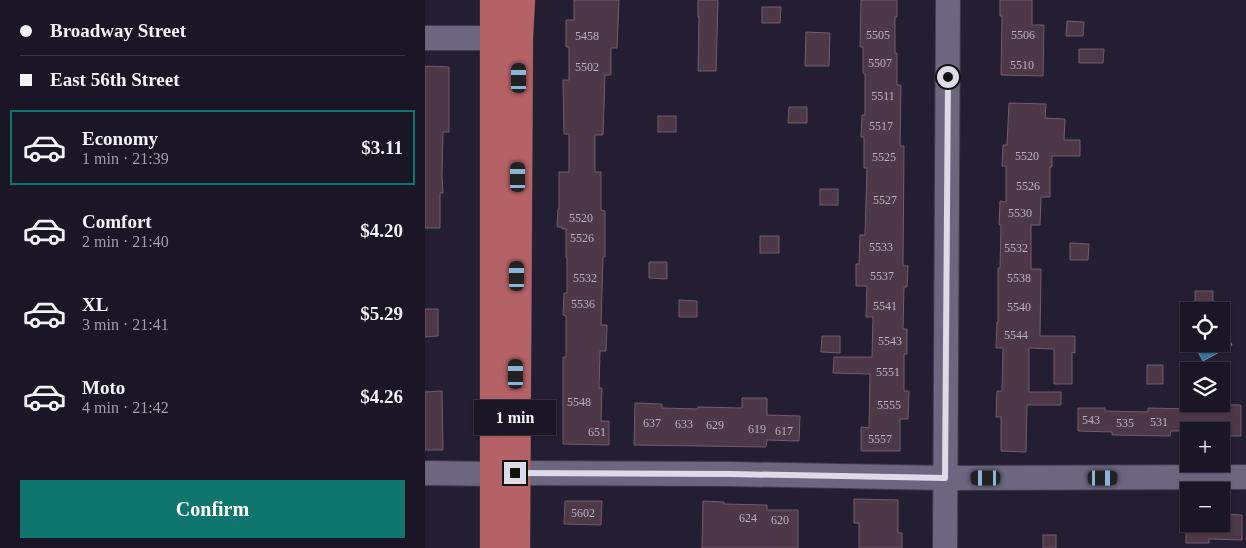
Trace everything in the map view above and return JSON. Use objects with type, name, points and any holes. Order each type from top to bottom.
[{"type":"main road","points":[[494,0],[505,474],[515,548]]},
{"type":"main road","points":[[494,548],[505,474],[521,0]]},
{"type":"street","points":[[945,548],[948,0]]},
{"type":"street","points":[[425,38],[495,38]]},
{"type":"street","points":[[425,473],[720,474],[945,478],[1246,477]]},
{"type":"water","points":[[1198,352],[1219,352],[1203,361]]},
{"type":"building","points":[[574,0],[619,0],[617,48],[611,48],[611,75],[605,75],[603,135],[595,135],[595,172],[601,172],[601,210],[605,211],[605,257],[603,257],[601,325],[607,325],[606,351],[600,351],[599,388],[602,388],[601,421],[609,421],[609,445],[563,444],[563,357],[566,357],[566,316],[563,315],[564,293],[567,293],[567,258],[566,229],[557,227],[559,172],[569,172],[569,134],[564,134],[563,80],[569,80],[569,47],[566,47],[566,20],[574,20]]},
{"type":"building","points":[[698,0],[718,0],[716,71],[698,71]]},
{"type":"building","points":[[861,0],[897,0],[895,53],[897,53],[897,85],[901,85],[900,146],[904,146],[903,266],[908,266],[907,287],[904,287],[903,329],[907,329],[907,354],[904,354],[904,391],[909,391],[908,419],[900,419],[900,451],[861,451],[861,427],[869,428],[870,374],[833,373],[834,357],[872,357],[873,317],[866,317],[867,286],[856,286],[856,264],[859,264],[860,235],[865,235],[867,168],[864,168],[864,137],[861,137],[862,115],[865,115],[865,74],[863,73],[863,47],[860,47]]},
{"type":"building","points":[[1000,0],[1032,0],[1032,25],[1044,25],[1043,76],[1001,75],[1002,16],[1000,16]]},
{"type":"building","points":[[762,7],[781,7],[780,23],[762,23]]},
{"type":"building","points":[[1067,21],[1084,22],[1083,36],[1066,36]]},
{"type":"building","points":[[806,32],[830,33],[829,66],[805,66]]},
{"type":"building","points":[[1079,49],[1104,49],[1103,63],[1079,63]]},
{"type":"building","points":[[425,66],[449,67],[449,132],[443,132],[443,193],[440,193],[440,228],[425,228]]},
{"type":"building","points":[[1009,103],[1046,104],[1045,118],[1065,119],[1064,140],[1080,140],[1080,156],[1052,156],[1050,197],[1041,197],[1040,225],[1031,225],[1031,269],[1041,269],[1040,336],[1075,336],[1075,353],[1072,352],[1072,384],[1054,384],[1054,349],[1029,348],[1029,392],[1061,392],[1061,405],[1027,405],[1026,452],[1001,451],[1001,417],[996,417],[997,391],[1002,391],[1003,348],[996,348],[998,268],[1000,268],[1001,225],[999,225],[1000,201],[1006,202],[1006,166],[1002,166],[1003,145],[1007,145]]},
{"type":"building","points":[[789,107],[807,107],[807,123],[788,123]]},
{"type":"building","points":[[658,116],[676,116],[676,132],[658,132]]},
{"type":"building","points":[[820,189],[838,189],[838,205],[820,205]]},
{"type":"building","points":[[760,236],[779,236],[779,253],[760,253]]},
{"type":"building","points":[[1070,243],[1089,244],[1088,260],[1070,260]]},
{"type":"building","points":[[649,262],[667,262],[667,279],[649,278]]},
{"type":"building","points":[[1195,291],[1213,291],[1213,302],[1195,302]]},
{"type":"building","points":[[679,300],[697,301],[697,317],[679,317]]},
{"type":"building","points":[[425,309],[438,309],[438,336],[425,337]]},
{"type":"building","points":[[822,336],[840,336],[840,353],[821,352]]},
{"type":"building","points":[[1147,365],[1163,365],[1163,384],[1147,384]]},
{"type":"building","points":[[442,391],[443,450],[425,450],[425,392]]},
{"type":"building","points":[[742,398],[767,398],[767,415],[800,416],[799,441],[767,440],[766,447],[634,445],[635,403],[662,404],[662,408],[742,408]]},
{"type":"building","points":[[1230,405],[1241,405],[1241,436],[1230,436],[1230,422],[1180,422],[1180,431],[1171,431],[1170,436],[1112,435],[1112,432],[1078,431],[1078,408],[1105,408],[1105,411],[1148,412],[1148,408],[1180,409],[1180,412],[1230,412]]},
{"type":"building","points":[[854,499],[898,500],[898,533],[902,533],[902,548],[859,548],[859,523],[854,523]]},
{"type":"building","points":[[565,501],[602,501],[601,525],[564,524]]},
{"type":"building","points":[[703,501],[724,502],[724,504],[767,505],[767,510],[798,510],[798,548],[702,548]]},
{"type":"building","points":[[1230,514],[1242,515],[1242,540],[1209,539],[1209,543],[1186,543],[1186,532],[1230,532]]},
{"type":"building","points":[[1043,535],[1056,535],[1056,548],[1043,548]]},
{"type":"route","points":[[515,473],[945,478],[948,77]]}]
